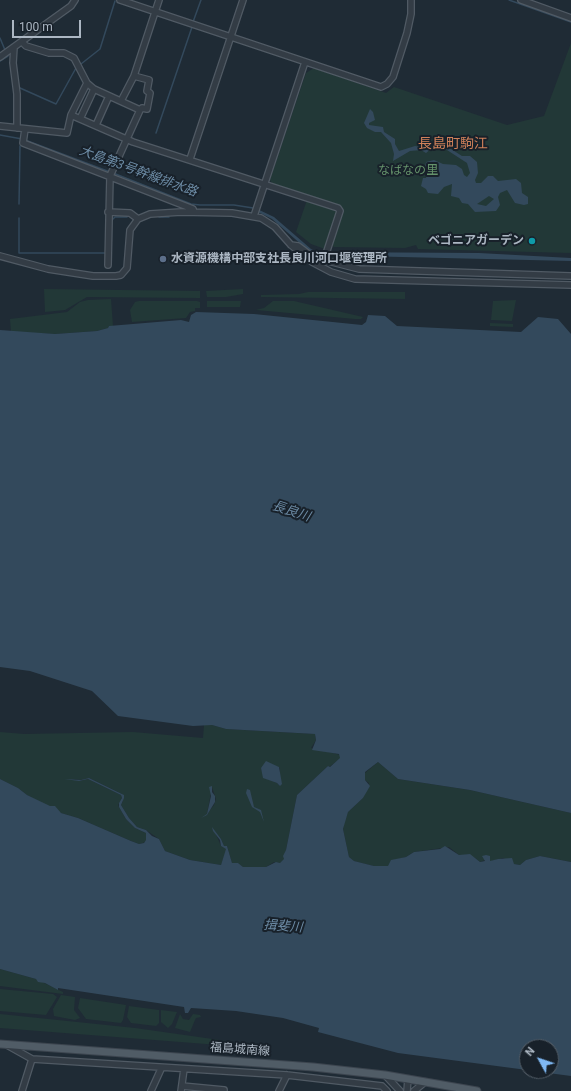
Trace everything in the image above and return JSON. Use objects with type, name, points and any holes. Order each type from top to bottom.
[{"type":"main road","name":"福島城南線","points":[[3,1044],[242,1061],[386,1075],[477,1091]]},
{"type":"street","points":[[0,57],[71,6],[75,0]]},
{"type":"street","points":[[120,0],[376,86],[384,86],[392,77],[407,33],[411,14],[411,0]]},
{"type":"street","points":[[121,101],[134,76],[159,0]]},
{"type":"street","points":[[190,159],[243,0]]},
{"type":"street","points":[[521,0],[571,18]]},
{"type":"street","points":[[22,42],[26,46],[64,54],[74,58],[87,83],[94,89],[140,110],[142,108],[147,109],[150,93],[146,91],[149,80],[134,76]]},
{"type":"street","points":[[14,47],[13,63],[17,94],[17,128]]},
{"type":"street","points":[[254,214],[305,62]]},
{"type":"street","points":[[0,126],[67,133],[71,115],[87,83]]},
{"type":"street","points":[[80,119],[94,89]]},
{"type":"street","points":[[96,125],[109,96]]},
{"type":"street","points":[[108,265],[108,212],[111,174],[140,110]]},
{"type":"street","points":[[71,115],[126,139],[338,208],[340,211],[326,256]]},
{"type":"street","points":[[25,129],[23,140],[111,174],[193,209],[194,212]]},
{"type":"street","points":[[108,212],[130,213],[138,219]]},
{"type":"street","points":[[0,256],[48,269],[93,276],[116,276],[121,275],[126,268],[130,230],[138,219],[150,214],[194,212],[254,214],[266,220],[275,227],[291,245],[321,268],[355,279],[571,286]]},
{"type":"street","points":[[291,245],[298,246],[310,255],[326,256],[359,269],[571,276]]},
{"type":"street","points":[[3,1044],[32,1059],[161,1069],[287,1075],[382,1086],[387,1091]]},
{"type":"street","points":[[22,1091],[32,1059]]},
{"type":"street","points":[[151,1091],[161,1069]]},
{"type":"street","points":[[184,1069],[182,1088],[224,1090]]},
{"type":"street","points":[[279,1091],[287,1075]]},
{"type":"street","points":[[386,1075],[400,1091]]},
{"type":"street","points":[[407,1091],[408,1079]]},
{"type":"street","points":[[414,1091],[425,1082]]},
{"type":"green space","name":"なばなの里","points":[[571,43],[571,253],[418,249],[416,245],[405,248],[334,247],[332,245],[343,209],[274,186],[270,180],[306,73],[314,68],[386,93],[394,87],[507,125],[544,116]]},
{"type":"green space","points":[[307,200],[335,210],[337,213],[325,249],[311,244],[296,232]]},
{"type":"green space","points":[[44,289],[200,291],[200,298],[87,297],[65,310],[45,312]]},
{"type":"green space","points":[[243,289],[243,294],[226,297],[207,297],[206,291]]},
{"type":"green space","points":[[308,292],[405,292],[405,299],[261,297],[261,295],[299,294]]},
{"type":"green space","points":[[111,299],[113,326],[109,326],[108,328],[97,331],[55,334],[11,332],[10,319],[67,312],[80,302],[88,300]]},
{"type":"green space","points":[[516,300],[512,321],[491,320],[493,301]]},
{"type":"green space","points":[[197,301],[200,302],[200,308],[195,308],[195,311],[190,312],[186,318],[132,322],[130,310],[135,302]]},
{"type":"green space","points":[[207,301],[241,301],[240,307],[207,307]]},
{"type":"green space","points":[[273,301],[294,301],[363,317],[361,319],[355,319],[256,310],[264,308]]},
{"type":"green space","points":[[490,323],[513,324],[513,327],[490,326]]},
{"type":"green space","points":[[204,725],[212,725],[226,729],[315,734],[316,740],[311,748],[341,755],[340,759],[329,767],[328,766],[297,795],[284,860],[280,863],[274,862],[266,867],[258,868],[243,867],[238,863],[232,863],[227,846],[224,846],[221,839],[215,832],[221,846],[227,849],[221,865],[190,860],[165,851],[159,839],[146,830],[137,827],[129,818],[121,805],[123,801],[122,794],[89,778],[81,780],[71,779],[79,781],[88,779],[121,795],[122,798],[118,805],[119,807],[126,819],[135,828],[146,833],[146,841],[139,844],[78,818],[61,813],[0,779],[0,732],[24,734],[133,732],[203,738]],"holes":[[[272,764],[280,768],[280,786],[277,783],[265,778],[262,771],[261,768]],[[212,787],[216,799],[214,805],[207,814]]]},
{"type":"green space","points":[[378,762],[398,779],[470,790],[571,813],[571,862],[540,856],[526,860],[520,865],[514,864],[503,858],[490,861],[490,858],[480,862],[475,858],[459,855],[449,847],[414,852],[406,857],[395,860],[389,866],[374,866],[354,861],[349,857],[347,848],[343,829],[345,819],[348,812],[363,798],[369,783],[365,780],[365,773]]},
{"type":"green space","points":[[0,969],[36,979],[63,992],[63,994],[0,986]]},
{"type":"green space","points":[[0,989],[53,994],[57,997],[46,1015],[0,1011]]},
{"type":"green space","points":[[61,995],[75,997],[74,1010],[80,1018],[75,1020],[54,1016],[53,1009]]},
{"type":"green space","points":[[80,998],[126,1005],[123,1020],[121,1023],[86,1019],[78,1008]]},
{"type":"green space","points":[[129,1006],[159,1010],[159,1023],[156,1026],[131,1023],[127,1017]]},
{"type":"green space","points":[[161,1010],[177,1012],[172,1024],[168,1028],[161,1022]]},
{"type":"green space","points":[[0,1014],[135,1028],[241,1043],[219,1042],[219,1045],[0,1028]]},
{"type":"green space","points":[[180,1014],[183,1019],[189,1020],[193,1014],[200,1015],[201,1017],[196,1018],[190,1032],[175,1028]]},
{"type":"water","points":[[370,109],[373,112],[375,120],[369,123],[369,125],[383,127],[384,132],[395,139],[395,144],[399,151],[415,146],[425,148],[432,145],[451,149],[462,156],[470,156],[477,162],[478,173],[475,180],[476,183],[481,183],[488,176],[493,176],[498,181],[516,179],[521,183],[522,193],[528,197],[528,204],[524,205],[515,203],[507,190],[500,193],[498,197],[500,205],[496,211],[475,212],[468,204],[462,203],[459,198],[451,196],[452,184],[444,187],[438,194],[428,193],[426,189],[421,186],[423,178],[426,178],[427,174],[432,175],[433,173],[428,172],[428,168],[425,167],[426,162],[434,160],[443,164],[456,165],[462,169],[464,175],[467,177],[470,173],[467,163],[447,150],[432,148],[426,153],[421,150],[410,151],[393,161],[394,154],[391,143],[381,132],[375,132],[367,128],[364,123]],"holes":[[[489,196],[494,199],[486,206],[477,204]]]},
{"type":"water","points":[[253,207],[274,217],[311,249],[317,252],[479,253],[571,258],[571,261],[317,255],[310,252],[272,219],[252,209]]},
{"type":"water","points":[[196,312],[254,314],[362,325],[366,322],[368,315],[385,316],[397,326],[521,332],[538,317],[558,319],[571,334],[571,813],[470,790],[398,779],[378,762],[365,772],[365,780],[370,786],[363,798],[348,812],[343,829],[349,857],[354,861],[374,866],[388,866],[391,860],[406,857],[414,852],[440,849],[445,846],[459,855],[470,854],[480,862],[485,861],[482,856],[486,855],[490,856],[490,861],[512,858],[514,864],[520,865],[526,860],[540,856],[571,862],[571,1076],[559,1074],[559,1039],[519,1039],[519,1069],[398,1053],[318,1032],[319,1028],[283,1018],[236,1011],[191,1008],[188,1013],[185,1013],[184,1007],[58,988],[58,990],[45,983],[38,982],[36,979],[0,969],[0,779],[18,788],[27,795],[50,806],[55,806],[61,813],[78,818],[139,844],[144,843],[146,840],[146,833],[135,828],[126,819],[119,807],[119,803],[122,798],[121,795],[88,779],[79,781],[64,779],[81,780],[89,778],[124,795],[121,805],[129,818],[137,827],[146,830],[152,836],[159,839],[165,851],[190,860],[221,865],[226,849],[221,846],[220,840],[213,831],[212,827],[221,839],[224,846],[227,846],[232,863],[238,863],[243,867],[266,867],[276,862],[280,863],[284,859],[283,856],[286,850],[297,795],[328,766],[330,767],[340,758],[339,754],[312,750],[316,740],[315,734],[226,729],[212,725],[193,726],[118,716],[92,691],[30,671],[0,667],[0,330],[55,334],[97,331],[108,328],[109,326],[181,320],[189,322],[191,315]]},
{"type":"water","points":[[266,761],[279,767],[282,784],[280,786],[277,783],[263,778],[261,768]]},
{"type":"water","points":[[212,786],[215,802],[207,815],[201,818],[207,814],[211,796],[209,787]]},
{"type":"water","points":[[247,789],[250,790],[254,807],[261,810],[264,822],[260,812],[252,807],[246,793]]},
{"type":"waterway","points":[[193,22],[201,0]]},
{"type":"waterway","points":[[509,0],[571,22]]},
{"type":"waterway","points":[[81,64],[100,49],[115,1]]},
{"type":"waterway","points":[[156,133],[192,27]]},
{"type":"waterway","points":[[0,38],[5,50]]},
{"type":"waterway","points":[[0,61],[8,56]]},
{"type":"waterway","points":[[20,88],[56,104],[76,68]]},
{"type":"waterway","points":[[143,111],[148,112],[149,110]]},
{"type":"waterway","name":"大島第3号幹線排水路","points":[[0,135],[22,139]]},
{"type":"waterway","name":"大島第3号幹線排水路","points":[[25,140],[110,172]]},
{"type":"waterway","points":[[19,204],[20,146]]},
{"type":"waterway","name":"大島第3号幹線排水路","points":[[113,173],[191,204],[234,205],[253,208]]},
{"type":"waterway","points":[[111,221],[115,217],[127,217]]},
{"type":"waterway","points":[[159,217],[169,217]]},
{"type":"waterway","points":[[19,218],[19,253],[105,253]]},
{"type":"place","name":"ベゴニアガーデン","points":[[532,241]]},
{"type":"place","name":"水資源機構中部支社長良川河口堰管理所","points":[[163,259]]},
{"type":"district","name":"長島町駒江","points":[[453,144]]},
{"type":"water label","name":"長良川","points":[[291,512]]},
{"type":"water label","name":"揖斐川","points":[[283,927]]}]
